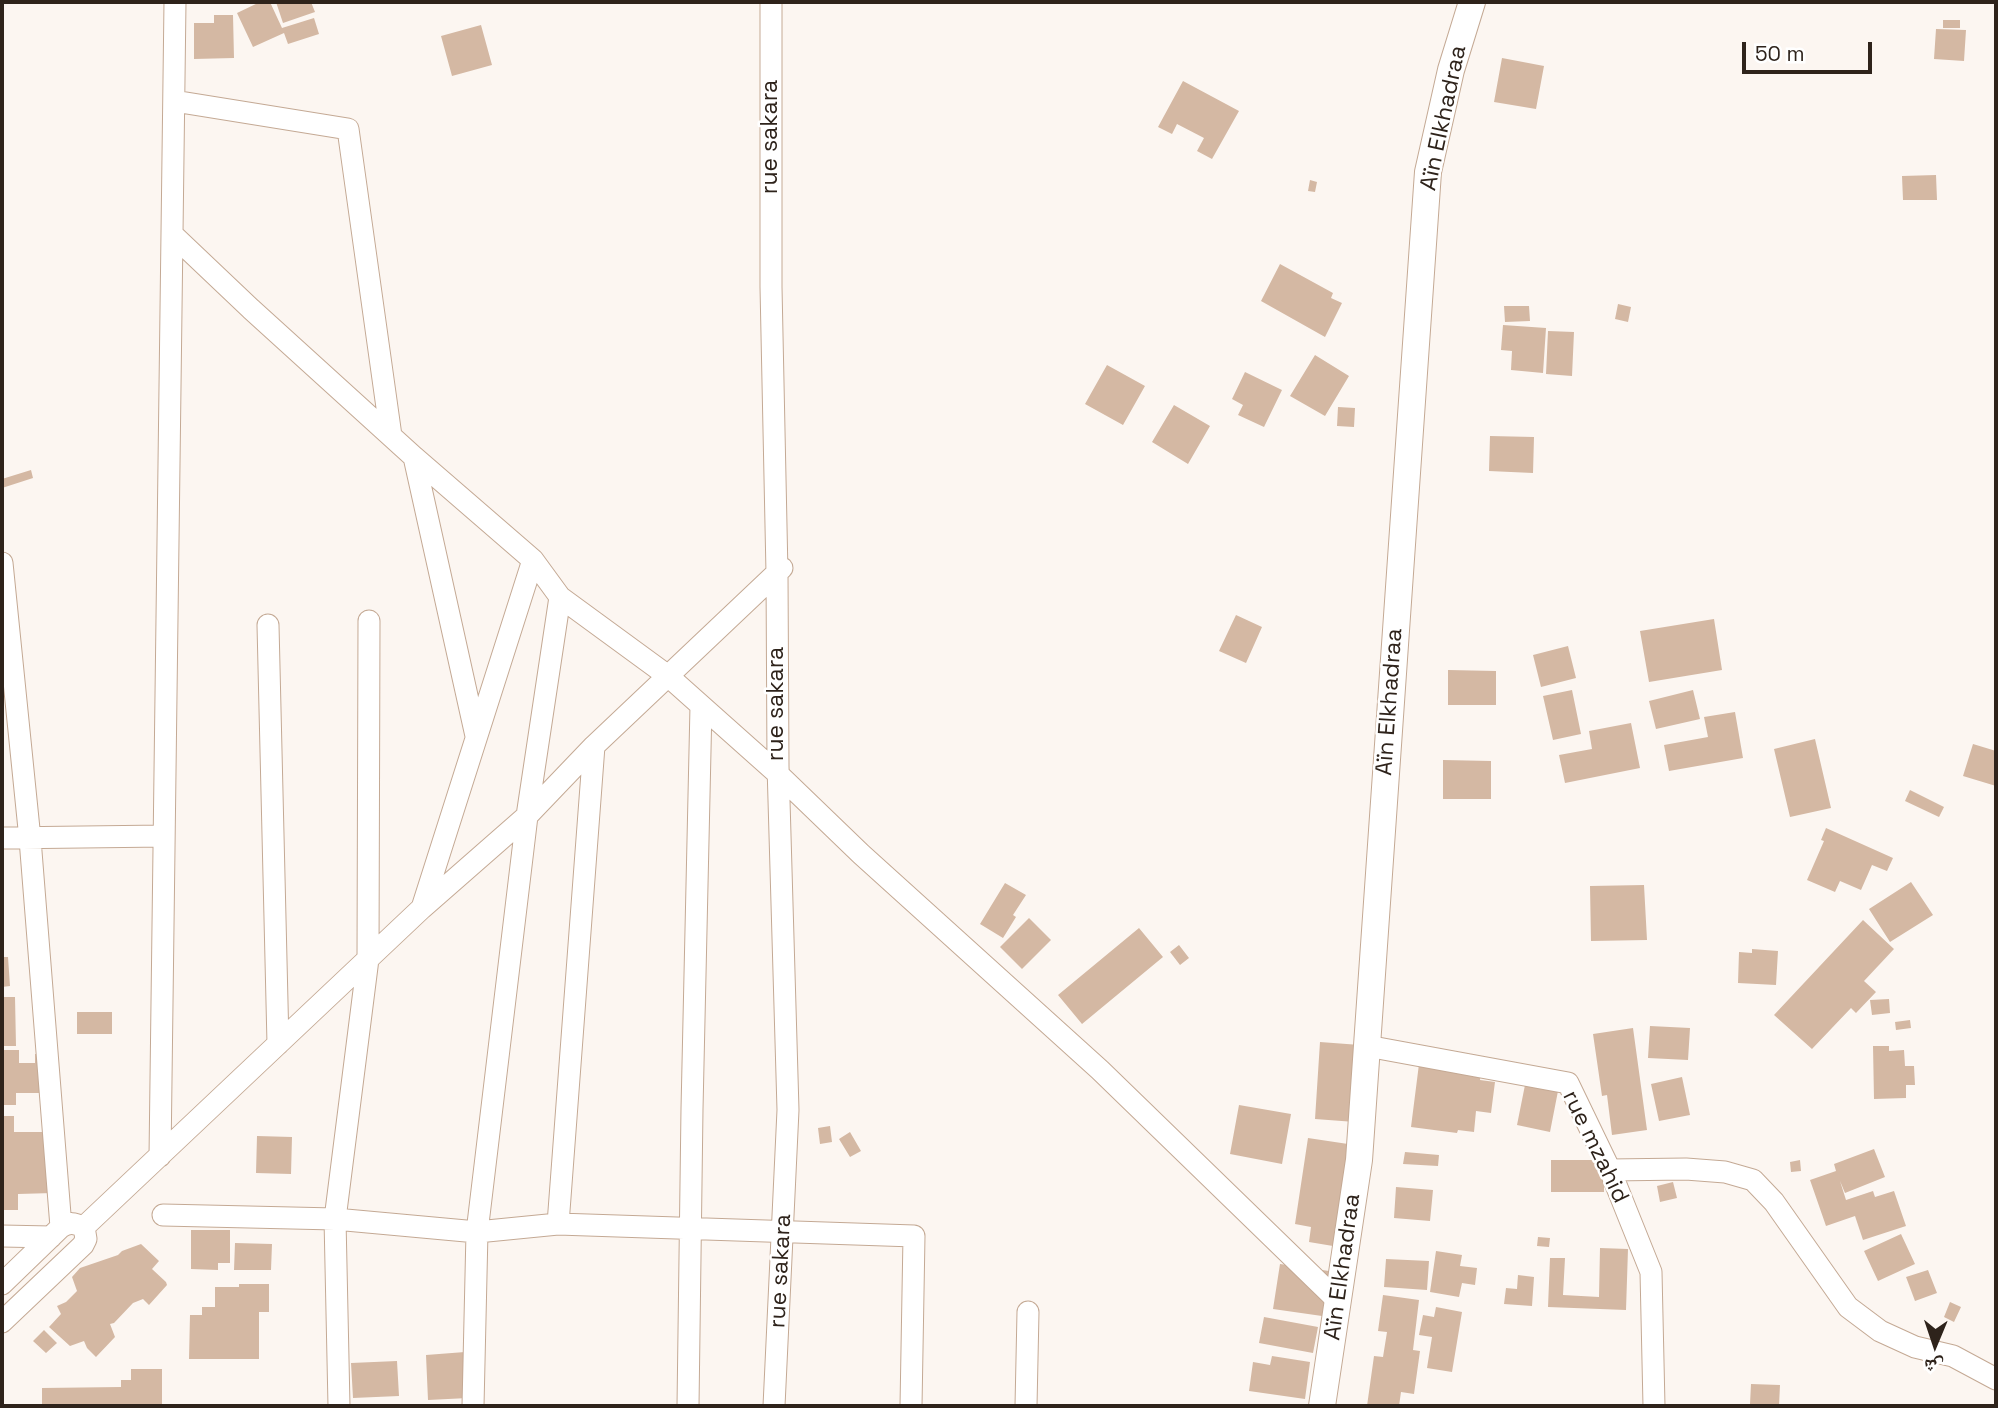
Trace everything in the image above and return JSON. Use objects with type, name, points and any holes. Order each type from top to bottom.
[{"type":"main road","name":"Aïn Elkhadraa","points":[[1322,1406],[1359,1160],[1428,172],[1451,70],[1472,2]]},
{"type":"street","points":[[160,1156],[175,2]]},
{"type":"street","name":"rue sakara","points":[[771,2],[771,287],[782,568],[778,774],[788,1110],[774,1406]]},
{"type":"street","points":[[174,101],[348,129],[391,436]]},
{"type":"street","points":[[172,234],[414,457],[533,560],[560,597],[668,676],[778,774],[861,854],[1100,1070],[1338,1301]]},
{"type":"street","points":[[414,457],[477,738]]},
{"type":"street","points":[[422,908],[533,560]]},
{"type":"street","points":[[2,563],[30,838],[56,1232]]},
{"type":"street","points":[[84,1227],[422,908],[527,816],[594,746],[782,568]]},
{"type":"street","points":[[473,1406],[477,1232],[527,816],[560,597]]},
{"type":"street","points":[[339,1406],[335,1219],[368,959],[369,621]]},
{"type":"street","points":[[268,625],[278,1044]]},
{"type":"street","points":[[688,1406],[701,706]]},
{"type":"street","points":[[558,1224],[594,746]]},
{"type":"street","points":[[2,838],[164,836]]},
{"type":"street","name":"rue mzahid","points":[[1367,1046],[1568,1083],[1610,1170],[1651,1272],[1654,1406]]},
{"type":"street","points":[[1610,1170],[1686,1169],[1725,1172],[1753,1180],[1774,1202],[1848,1307],[1880,1331],[1915,1347],[1952,1356],[1996,1378]]},
{"type":"street","points":[[163,1215],[335,1219],[477,1232],[558,1224],[914,1236],[911,1406]]},
{"type":"street","points":[[2,1284],[67,1223],[84,1227]]},
{"type":"street","points":[[2,1322],[83,1245],[86,1239],[84,1227]]},
{"type":"street","points":[[2,1236],[56,1232]]},
{"type":"street","points":[[1026,1406],[1028,1312]]},
{"type":"building","points":[[260,2],[270,2],[282,28],[314,18],[319,34],[288,44],[284,33],[253,47],[237,13]]},
{"type":"building","points":[[276,2],[311,2],[315,12],[283,23]]},
{"type":"building","points":[[214,15],[233,15],[234,58],[194,59],[194,23],[214,23]]},
{"type":"building","points":[[1943,20],[1960,20],[1960,28],[1943,28]]},
{"type":"building","points":[[481,25],[492,65],[452,76],[441,36]]},
{"type":"building","points":[[1936,29],[1966,30],[1964,61],[1934,59]]},
{"type":"building","points":[[1502,58],[1544,66],[1536,109],[1494,102]]},
{"type":"building","points":[[1183,81],[1239,111],[1212,159],[1197,151],[1204,138],[1177,124],[1172,134],[1158,127]]},
{"type":"building","points":[[1936,175],[1937,200],[1903,200],[1902,176]]},
{"type":"building","points":[[1310,180],[1317,182],[1315,192],[1308,191]]},
{"type":"building","points":[[1280,264],[1333,293],[1331,298],[1342,303],[1325,337],[1261,301]]},
{"type":"building","points":[[1618,304],[1631,307],[1628,322],[1615,319]]},
{"type":"building","points":[[1504,306],[1529,306],[1530,321],[1505,322]]},
{"type":"building","points":[[1503,325],[1546,328],[1543,373],[1511,370],[1512,351],[1501,350]]},
{"type":"building","points":[[1548,331],[1574,332],[1572,376],[1546,374]]},
{"type":"building","points":[[1315,355],[1349,376],[1325,416],[1290,396]]},
{"type":"building","points":[[1107,365],[1145,386],[1123,425],[1085,404]]},
{"type":"building","points":[[1245,372],[1282,390],[1264,427],[1238,415],[1243,405],[1232,399]]},
{"type":"building","points":[[1174,405],[1210,426],[1188,464],[1152,442]]},
{"type":"building","points":[[1338,407],[1355,408],[1354,427],[1337,426]]},
{"type":"building","points":[[1490,436],[1534,437],[1533,473],[1489,471]]},
{"type":"building","points":[[31,470],[33,478],[2,488],[2,479]]},
{"type":"building","points":[[1236,615],[1262,627],[1246,663],[1219,651]]},
{"type":"building","points":[[1714,619],[1722,670],[1649,682],[1640,631]]},
{"type":"building","points":[[1568,646],[1576,678],[1541,687],[1533,655]]},
{"type":"building","points":[[1448,670],[1496,671],[1496,705],[1448,705]]},
{"type":"building","points":[[1572,690],[1581,734],[1553,740],[1543,696]]},
{"type":"building","points":[[1693,690],[1700,719],[1656,729],[1649,701]]},
{"type":"building","points":[[1735,712],[1743,758],[1669,771],[1664,745],[1708,737],[1704,717]]},
{"type":"building","points":[[1631,723],[1640,768],[1565,783],[1559,755],[1592,749],[1589,731]]},
{"type":"building","points":[[1815,739],[1831,808],[1790,817],[1774,749]]},
{"type":"building","points":[[1973,744],[1996,751],[1996,786],[1963,776]]},
{"type":"building","points":[[1443,760],[1491,761],[1491,799],[1443,799]]},
{"type":"building","points":[[1910,790],[1944,807],[1939,817],[1905,801]]},
{"type":"building","points":[[1826,828],[1893,858],[1887,871],[1872,865],[1861,890],[1840,881],[1835,892],[1807,880],[1824,841],[1821,840]]},
{"type":"building","points":[[1911,882],[1933,915],[1890,942],[1869,909]]},
{"type":"building","points":[[1005,883],[1026,895],[1003,938],[980,924]]},
{"type":"building","points":[[1644,885],[1647,940],[1591,941],[1590,886]]},
{"type":"building","points":[[1029,918],[1051,940],[1022,969],[1000,947]]},
{"type":"building","points":[[1863,920],[1894,949],[1864,981],[1876,992],[1856,1013],[1851,1008],[1812,1049],[1774,1015]]},
{"type":"building","points":[[1139,928],[1163,957],[1082,1024],[1058,995]]},
{"type":"building","points":[[1179,945],[1189,958],[1180,965],[1170,952]]},
{"type":"building","points":[[1752,949],[1778,951],[1776,985],[1738,983],[1739,952],[1752,953]]},
{"type":"building","points":[[2,957],[8,957],[10,986],[2,987]]},
{"type":"building","points":[[2,997],[15,997],[16,1046],[2,1046]]},
{"type":"building","points":[[1889,999],[1890,1013],[1872,1015],[1870,1000]]},
{"type":"building","points":[[77,1012],[112,1012],[112,1034],[77,1034]]},
{"type":"building","points":[[1910,1020],[1911,1028],[1896,1030],[1895,1022]]},
{"type":"building","points":[[1650,1026],[1690,1028],[1688,1060],[1648,1058]]},
{"type":"building","points":[[1633,1028],[1647,1130],[1612,1135],[1607,1095],[1602,1096],[1593,1034]]},
{"type":"building","points":[[1320,1042],[1360,1045],[1355,1122],[1315,1119]]},
{"type":"building","points":[[1873,1046],[1889,1046],[1889,1051],[1904,1050],[1905,1066],[1914,1066],[1915,1085],[1906,1085],[1906,1098],[1874,1099]]},
{"type":"building","points":[[2,1050],[19,1050],[19,1063],[35,1063],[35,1054],[53,1054],[53,1093],[16,1093],[16,1105],[2,1105]]},
{"type":"building","points":[[1419,1064],[1481,1071],[1480,1080],[1495,1082],[1491,1113],[1476,1111],[1474,1132],[1458,1130],[1457,1133],[1411,1127]]},
{"type":"building","points":[[1682,1077],[1690,1115],[1659,1121],[1651,1084]]},
{"type":"building","points":[[1525,1085],[1558,1091],[1550,1132],[1517,1125]]},
{"type":"building","points":[[1239,1105],[1291,1114],[1282,1164],[1230,1154]]},
{"type":"building","points":[[2,1116],[14,1116],[14,1132],[52,1132],[53,1193],[18,1194],[18,1210],[2,1210]]},
{"type":"building","points":[[830,1126],[832,1142],[820,1144],[818,1128]]},
{"type":"building","points":[[850,1132],[861,1151],[850,1157],[839,1139]]},
{"type":"building","points":[[257,1136],[292,1137],[291,1174],[256,1173]]},
{"type":"building","points":[[1308,1138],[1348,1144],[1333,1246],[1309,1242],[1311,1227],[1295,1224]]},
{"type":"building","points":[[1874,1149],[1885,1177],[1845,1193],[1840,1181],[1846,1200],[1873,1191],[1875,1197],[1894,1191],[1906,1226],[1863,1240],[1855,1216],[1826,1226],[1810,1180],[1836,1171],[1834,1164]]},
{"type":"building","points":[[1405,1152],[1439,1155],[1438,1166],[1403,1164]]},
{"type":"building","points":[[1551,1160],[1604,1160],[1604,1192],[1551,1192]]},
{"type":"building","points":[[1800,1160],[1801,1171],[1791,1172],[1790,1162]]},
{"type":"building","points":[[1673,1182],[1677,1198],[1660,1202],[1657,1186]]},
{"type":"building","points":[[1396,1187],[1433,1190],[1430,1221],[1394,1218]]},
{"type":"building","points":[[191,1230],[230,1230],[230,1263],[218,1263],[218,1270],[191,1269]]},
{"type":"building","points":[[1901,1234],[1915,1264],[1878,1281],[1864,1251]]},
{"type":"building","points":[[1538,1237],[1550,1238],[1549,1247],[1537,1246]]},
{"type":"building","points":[[235,1243],[272,1244],[271,1270],[234,1270]]},
{"type":"building","points":[[141,1244],[159,1261],[152,1269],[167,1285],[149,1305],[143,1299],[133,1303],[110,1324],[115,1337],[96,1357],[84,1341],[70,1346],[49,1327],[61,1314],[57,1306],[66,1302],[77,1291],[72,1277],[80,1268]]},
{"type":"building","points":[[1600,1248],[1628,1249],[1626,1310],[1548,1307],[1550,1258],[1565,1258],[1563,1295],[1599,1297]]},
{"type":"building","points":[[1436,1251],[1462,1255],[1460,1266],[1477,1268],[1475,1285],[1462,1283],[1459,1297],[1430,1292]]},
{"type":"building","points":[[1386,1259],[1429,1261],[1427,1290],[1384,1287]]},
{"type":"building","points":[[1280,1264],[1329,1271],[1322,1316],[1273,1309]]},
{"type":"building","points":[[1928,1270],[1937,1293],[1915,1301],[1906,1277]]},
{"type":"building","points":[[1518,1275],[1534,1277],[1532,1306],[1504,1304],[1506,1288],[1517,1289]]},
{"type":"building","points":[[239,1284],[269,1284],[269,1312],[259,1312],[259,1359],[189,1359],[190,1315],[202,1315],[202,1307],[215,1307],[215,1287],[239,1287]]},
{"type":"building","points":[[1383,1295],[1419,1300],[1413,1350],[1420,1351],[1414,1394],[1401,1392],[1399,1406],[1367,1406],[1374,1356],[1383,1357],[1387,1332],[1378,1331]]},
{"type":"building","points":[[1950,1302],[1961,1307],[1954,1322],[1944,1317]]},
{"type":"building","points":[[1436,1307],[1462,1312],[1452,1372],[1427,1368],[1432,1337],[1419,1335],[1423,1315],[1434,1317]]},
{"type":"building","points":[[1264,1317],[1318,1327],[1313,1353],[1259,1343]]},
{"type":"building","points":[[44,1330],[57,1343],[46,1353],[33,1341]]},
{"type":"building","points":[[465,1352],[468,1398],[428,1400],[426,1355]]},
{"type":"building","points":[[1272,1356],[1310,1362],[1305,1399],[1249,1391],[1253,1362],[1270,1365]]},
{"type":"building","points":[[397,1361],[399,1396],[353,1398],[351,1363]]},
{"type":"building","points":[[131,1369],[162,1369],[162,1406],[42,1406],[42,1388],[121,1387],[121,1380],[131,1380]]},
{"type":"building","points":[[1751,1384],[1780,1385],[1779,1406],[1750,1404]]}]
